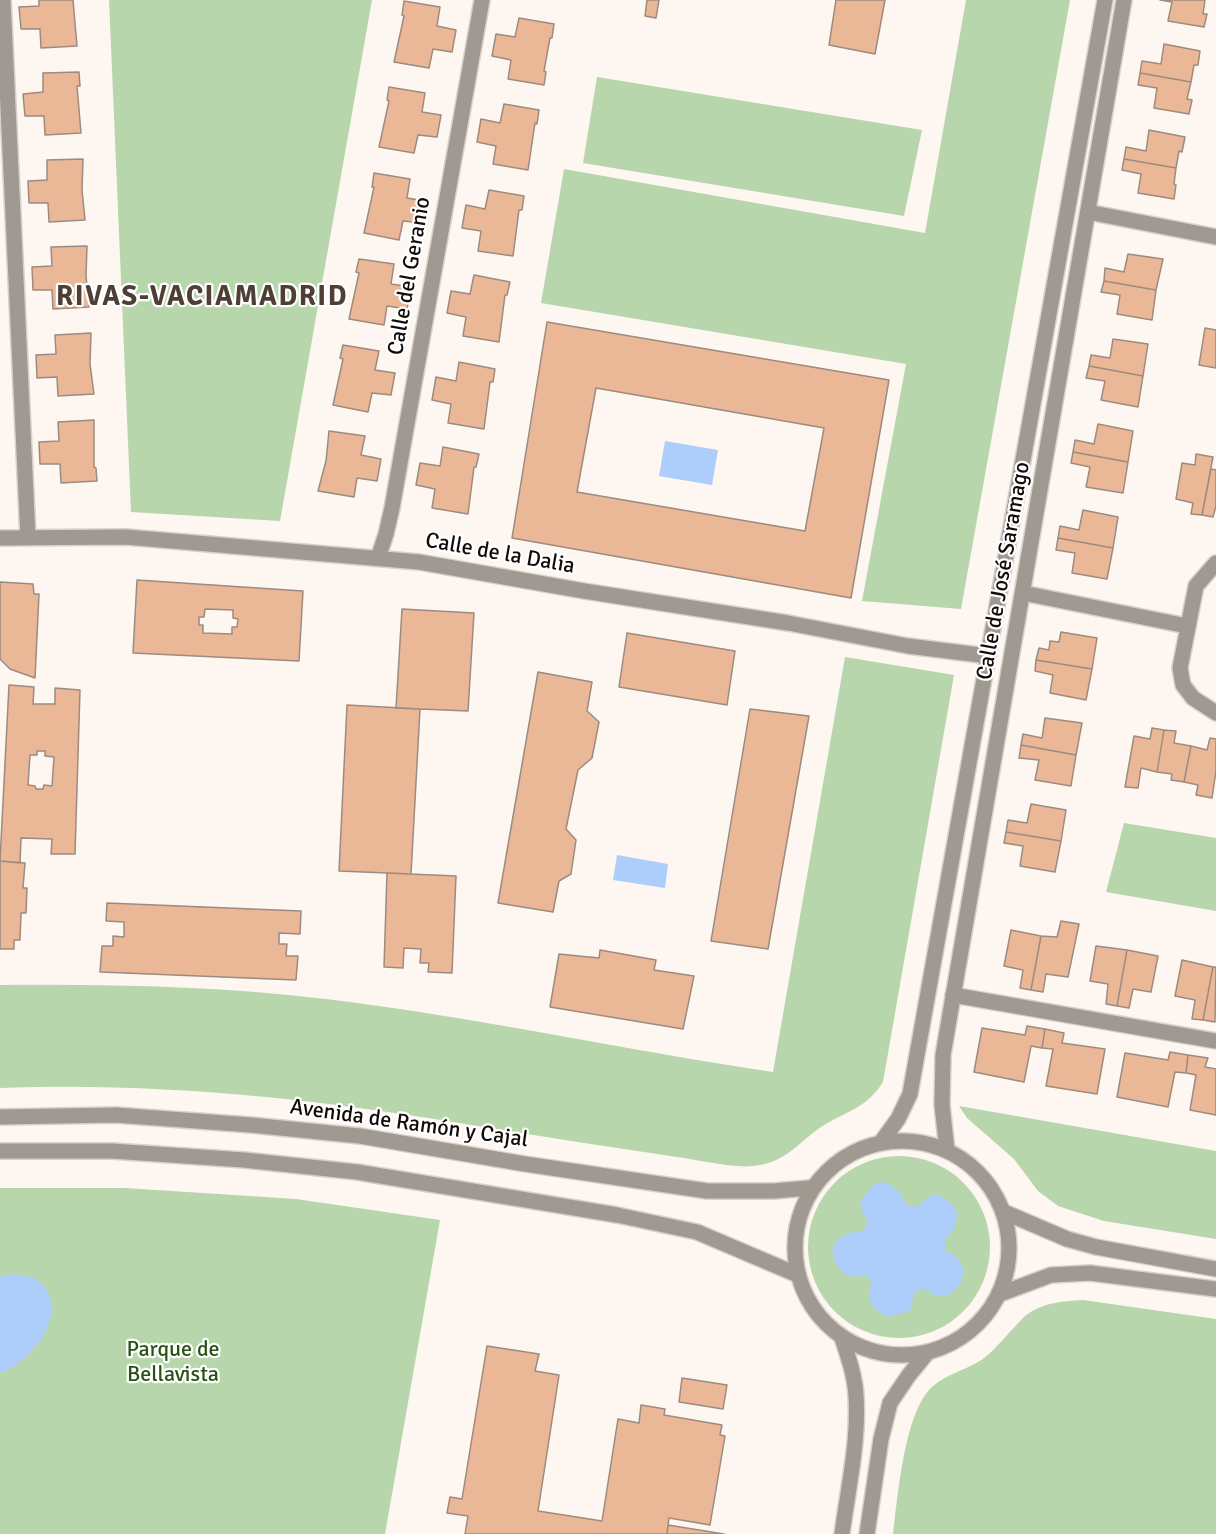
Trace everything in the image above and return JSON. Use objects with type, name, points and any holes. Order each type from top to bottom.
[{"type":"street","points":[[3,0],[28,537]]},
{"type":"street","name":"Calle del Geranio","points":[[378,558],[392,508],[482,0]]},
{"type":"street","name":"Calle de José Saramago","points":[[882,1141],[910,1094],[1106,0]]},
{"type":"street","name":"Calle de José Saramago","points":[[947,1150],[942,1105],[943,1054],[1124,0]]},
{"type":"street","points":[[1088,212],[1216,237]]},
{"type":"street","name":"Calle de la Dalia","points":[[0,538],[126,537],[419,562],[788,623],[908,646],[988,656]]},
{"type":"street","points":[[1216,563],[1196,586],[1180,668],[1183,685],[1194,698],[1216,712]]},
{"type":"street","points":[[1023,593],[1187,626]]},
{"type":"street","points":[[954,995],[1216,1041]]},
{"type":"street","name":"Avenida de Ramón y Cajal","points":[[0,1117],[116,1115],[251,1125],[360,1136],[525,1164],[707,1191],[774,1191],[809,1188]]},
{"type":"street","points":[[882,1141],[926,1143],[947,1150],[982,1176],[1004,1212],[1009,1240],[1008,1268],[1000,1294],[987,1315],[970,1332],[950,1345],[927,1353],[897,1356],[868,1351],[842,1338],[822,1320],[807,1299],[798,1275],[795,1234],[809,1188],[853,1152],[882,1141]]},
{"type":"street","points":[[0,1150],[112,1151],[244,1160],[357,1172],[617,1215],[696,1232],[798,1275]]},
{"type":"street","points":[[1004,1212],[1068,1239],[1096,1247],[1216,1269]]},
{"type":"street","points":[[1000,1294],[1051,1275],[1089,1273],[1216,1289]]},
{"type":"street","points":[[842,1338],[856,1395],[855,1432],[842,1534]]},
{"type":"street","points":[[867,1534],[881,1439],[890,1403],[927,1353]]},
{"type":"green space","points":[[109,0],[372,0],[280,521],[131,512]]},
{"type":"green space","points":[[966,0],[1070,0],[961,609],[862,601],[906,364],[541,303],[564,169],[925,233]]},
{"type":"green space","points":[[597,77],[922,130],[904,216],[583,163]]},
{"type":"green space","points":[[845,657],[954,675],[883,1082],[863,1104],[821,1127],[778,1159],[760,1165],[730,1165],[402,1114],[288,1099],[115,1087],[0,1088],[0,985],[163,987],[245,991],[326,999],[438,1015],[773,1072]]},
{"type":"green space","points":[[1124,823],[1216,838],[1216,911],[1106,892]]},
{"type":"green space","points":[[959,1106],[1216,1151],[1216,1239],[1104,1221],[1058,1206],[1038,1191],[1014,1159],[967,1118]]},
{"type":"green space","points":[[899,1156],[917,1157],[934,1163],[950,1171],[964,1182],[975,1196],[983,1212],[989,1229],[989,1265],[983,1282],[975,1298],[964,1312],[950,1323],[934,1331],[917,1337],[899,1338],[881,1337],[864,1331],[848,1323],[834,1312],[823,1298],[815,1282],[809,1265],[808,1247],[809,1229],[815,1212],[823,1196],[834,1182],[848,1171],[864,1163],[881,1157]]},
{"type":"green space","name":"Parque de Bellavista","points":[[0,1188],[125,1188],[296,1199],[440,1220],[385,1534],[0,1534]]},
{"type":"green space","points":[[1083,1300],[1216,1319],[1216,1534],[893,1534],[904,1456],[915,1414],[923,1398],[939,1381],[982,1360],[1029,1313],[1051,1304]]},
{"type":"water","points":[[665,441],[718,450],[712,485],[659,476]]},
{"type":"water","points":[[617,855],[668,864],[665,888],[613,880]]},
{"type":"water","points":[[882,1182],[897,1190],[906,1205],[918,1207],[928,1198],[940,1195],[956,1208],[955,1225],[945,1239],[946,1251],[957,1257],[962,1266],[963,1275],[954,1291],[946,1295],[936,1295],[926,1289],[915,1292],[910,1311],[888,1317],[874,1307],[869,1298],[869,1287],[872,1281],[867,1276],[852,1276],[844,1273],[837,1265],[833,1251],[834,1245],[842,1237],[862,1231],[868,1222],[860,1202],[873,1185]]},
{"type":"water","points":[[12,1274],[39,1281],[48,1293],[52,1306],[50,1320],[35,1347],[12,1367],[0,1373],[0,1277]]},
{"type":"building","points":[[39,0],[73,0],[77,46],[41,48],[40,29],[21,29],[19,7],[39,6]]},
{"type":"building","points":[[647,0],[659,0],[656,18],[645,16]]},
{"type":"building","points":[[836,0],[885,0],[875,54],[829,45]]},
{"type":"building","points":[[1160,0],[1205,0],[1203,14],[1207,14],[1204,27],[1168,21],[1172,2]]},
{"type":"building","points":[[404,1],[440,7],[437,26],[456,30],[452,52],[433,49],[429,68],[394,62],[404,16],[402,15]]},
{"type":"building","points":[[519,18],[554,24],[544,71],[546,72],[544,85],[508,79],[511,60],[492,56],[496,34],[515,37]]},
{"type":"building","points":[[1164,44],[1200,51],[1198,65],[1194,65],[1191,82],[1140,73],[1142,61],[1161,64]]},
{"type":"building","points":[[79,72],[80,86],[77,86],[81,133],[45,135],[44,116],[25,116],[23,94],[43,92],[43,73]]},
{"type":"building","points":[[1140,73],[1191,82],[1187,99],[1192,100],[1189,114],[1154,108],[1157,88],[1138,85]]},
{"type":"building","points":[[389,87],[425,93],[422,112],[441,115],[437,137],[418,135],[414,153],[379,147],[389,101],[387,100]]},
{"type":"building","points":[[504,104],[539,110],[528,170],[493,164],[496,146],[477,142],[481,119],[500,123]]},
{"type":"building","points":[[1149,130],[1185,137],[1182,152],[1179,151],[1176,168],[1124,159],[1126,147],[1146,151]]},
{"type":"building","points":[[83,159],[82,190],[85,220],[49,222],[48,203],[29,203],[28,181],[47,180],[47,160]]},
{"type":"building","points":[[1124,159],[1176,168],[1174,199],[1138,193],[1141,174],[1122,170]]},
{"type":"building","points":[[374,173],[410,179],[407,198],[426,201],[422,223],[403,221],[399,240],[364,233],[374,187],[372,187]]},
{"type":"building","points":[[489,190],[524,196],[522,210],[519,210],[513,256],[478,251],[481,231],[462,228],[466,205],[485,209]]},
{"type":"building","points":[[87,246],[86,276],[89,307],[53,309],[52,290],[33,290],[32,267],[52,266],[51,247]]},
{"type":"building","points":[[1128,254],[1163,259],[1156,290],[1104,281],[1105,268],[1124,272]]},
{"type":"building","points":[[359,259],[394,264],[391,284],[411,287],[407,309],[387,306],[384,325],[349,319],[359,273],[356,272]]},
{"type":"building","points":[[474,275],[510,282],[507,295],[505,295],[499,342],[463,336],[466,317],[447,313],[451,291],[470,294]]},
{"type":"building","points":[[1104,281],[1156,290],[1152,320],[1117,314],[1120,295],[1101,292]]},
{"type":"building","points":[[547,322],[889,380],[851,598],[512,538]],"holes":[[[596,388],[824,428],[805,531],[577,492]]]},
{"type":"building","points":[[1205,328],[1216,330],[1216,368],[1199,365]]},
{"type":"building","points":[[91,333],[90,364],[94,394],[58,396],[57,377],[37,378],[36,355],[56,354],[55,335]]},
{"type":"building","points":[[1113,339],[1148,344],[1143,376],[1089,366],[1091,355],[1110,358]]},
{"type":"building","points":[[343,345],[379,351],[375,370],[395,373],[391,395],[372,393],[368,412],[333,405],[343,359],[340,358]]},
{"type":"building","points":[[459,362],[495,369],[493,382],[490,382],[484,429],[448,423],[451,404],[432,400],[436,377],[456,381]]},
{"type":"building","points":[[1089,366],[1143,376],[1138,407],[1101,400],[1105,381],[1086,378]]},
{"type":"building","points":[[94,420],[94,467],[97,481],[61,483],[60,464],[40,464],[39,442],[59,441],[58,422]]},
{"type":"building","points":[[1098,424],[1133,431],[1128,462],[1073,452],[1075,440],[1094,444]]},
{"type":"building","points":[[329,431],[365,436],[361,455],[381,459],[377,481],[357,478],[354,497],[318,491],[326,461]]},
{"type":"building","points":[[443,447],[479,454],[476,467],[474,467],[468,514],[432,508],[435,489],[416,485],[420,463],[440,466]]},
{"type":"building","points":[[1073,452],[1128,462],[1123,493],[1086,487],[1090,467],[1071,463]]},
{"type":"building","points":[[1196,454],[1213,457],[1202,515],[1191,514],[1193,503],[1176,499],[1182,463],[1195,465]]},
{"type":"building","points":[[1211,469],[1216,470],[1216,506],[1213,517],[1202,515]]},
{"type":"building","points":[[1083,510],[1118,517],[1113,548],[1058,538],[1060,526],[1079,530]]},
{"type":"building","points":[[1058,538],[1113,548],[1107,579],[1072,573],[1075,553],[1056,550]]},
{"type":"building","points":[[137,580],[303,591],[299,661],[133,653]],"holes":[[[205,609],[233,610],[233,618],[238,619],[237,627],[232,627],[232,634],[203,633],[203,625],[199,625],[199,617],[204,617]]]},
{"type":"building","points":[[0,582],[33,584],[34,594],[39,594],[35,678],[10,669],[0,659]]},
{"type":"building","points":[[402,609],[474,613],[468,711],[396,708]]},
{"type":"building","points":[[1061,632],[1097,638],[1092,669],[1036,660],[1039,648],[1049,650],[1050,641],[1059,642]]},
{"type":"building","points":[[627,633],[735,651],[727,705],[619,687]]},
{"type":"building","points":[[1036,660],[1092,669],[1086,700],[1050,693],[1053,675],[1035,671]]},
{"type":"building","points":[[538,672],[592,682],[587,711],[599,722],[592,758],[578,770],[566,829],[576,840],[571,874],[559,881],[553,912],[498,903]]},
{"type":"building","points":[[9,685],[34,687],[33,704],[55,704],[55,688],[80,690],[75,854],[51,854],[52,839],[21,838],[20,863],[0,861]],"holes":[[[37,751],[45,751],[45,756],[54,757],[52,786],[44,785],[43,789],[36,789],[35,786],[28,785],[30,755],[37,755]]]},
{"type":"building","points":[[347,705],[420,709],[411,874],[339,871]]},
{"type":"building","points":[[750,709],[809,716],[768,949],[711,941]]},
{"type":"building","points":[[1045,718],[1082,723],[1076,755],[1021,745],[1023,734],[1042,738]]},
{"type":"building","points":[[1152,728],[1164,730],[1157,772],[1141,768],[1138,788],[1125,787],[1134,736],[1150,739]]},
{"type":"building","points":[[1164,730],[1176,731],[1174,743],[1191,746],[1184,782],[1171,780],[1172,774],[1157,772]]},
{"type":"building","points":[[1210,738],[1216,739],[1216,771],[1212,798],[1196,795],[1198,785],[1184,782],[1191,746],[1207,750]]},
{"type":"building","points":[[1021,745],[1076,755],[1071,786],[1035,780],[1039,760],[1019,758]]},
{"type":"building","points":[[1031,804],[1066,810],[1061,841],[1006,832],[1008,820],[1027,823]]},
{"type":"building","points":[[1006,832],[1061,841],[1055,872],[1020,866],[1023,846],[1004,843]]},
{"type":"building","points":[[0,861],[25,863],[23,888],[27,888],[26,913],[21,913],[20,940],[14,940],[14,949],[0,949]]},
{"type":"building","points":[[387,873],[456,876],[452,973],[428,972],[429,963],[420,963],[421,949],[404,948],[403,968],[384,967]]},
{"type":"building","points":[[107,903],[301,911],[300,934],[279,933],[279,944],[287,944],[286,956],[298,956],[296,980],[100,972],[102,946],[113,946],[113,936],[124,937],[124,922],[106,921]]},
{"type":"building","points":[[1061,921],[1079,924],[1068,977],[1046,974],[1043,992],[1031,990],[1041,936],[1057,937]]},
{"type":"building","points":[[1011,930],[1041,936],[1031,990],[1020,988],[1023,970],[1004,966]]},
{"type":"building","points":[[1096,946],[1127,950],[1117,1006],[1106,1004],[1108,984],[1090,981]]},
{"type":"building","points":[[600,950],[656,960],[654,970],[694,976],[683,1029],[550,1007],[559,954],[599,958]]},
{"type":"building","points":[[1127,950],[1158,956],[1151,992],[1133,989],[1129,1008],[1117,1006]]},
{"type":"building","points":[[1182,960],[1213,967],[1203,1020],[1192,1019],[1195,1000],[1175,996]]},
{"type":"building","points":[[1213,967],[1216,967],[1215,1022],[1203,1020]]},
{"type":"building","points":[[1027,1026],[1045,1029],[1042,1048],[1031,1046],[1024,1082],[974,1072],[982,1028],[1025,1035]]},
{"type":"building","points":[[1045,1029],[1064,1033],[1062,1043],[1105,1049],[1097,1094],[1046,1086],[1053,1049],[1042,1048]]},
{"type":"building","points":[[1170,1052],[1188,1055],[1186,1073],[1175,1072],[1168,1107],[1117,1097],[1125,1053],[1168,1060]]},
{"type":"building","points":[[1188,1055],[1208,1058],[1205,1067],[1216,1069],[1216,1115],[1190,1110],[1196,1075],[1186,1073]]},
{"type":"building","points":[[487,1346],[539,1354],[535,1371],[559,1375],[538,1511],[602,1521],[618,1419],[639,1423],[641,1405],[665,1409],[664,1415],[722,1425],[720,1435],[725,1436],[710,1525],[669,1518],[667,1534],[465,1534],[468,1516],[447,1513],[450,1497],[462,1499]]},
{"type":"building","points":[[682,1378],[727,1385],[723,1409],[679,1402]]},
{"type":"building","points":[[668,1525],[724,1534],[667,1534]]},
{"type":"district","name":"RIVAS-VACIAMADRID","points":[[202,298]]}]
